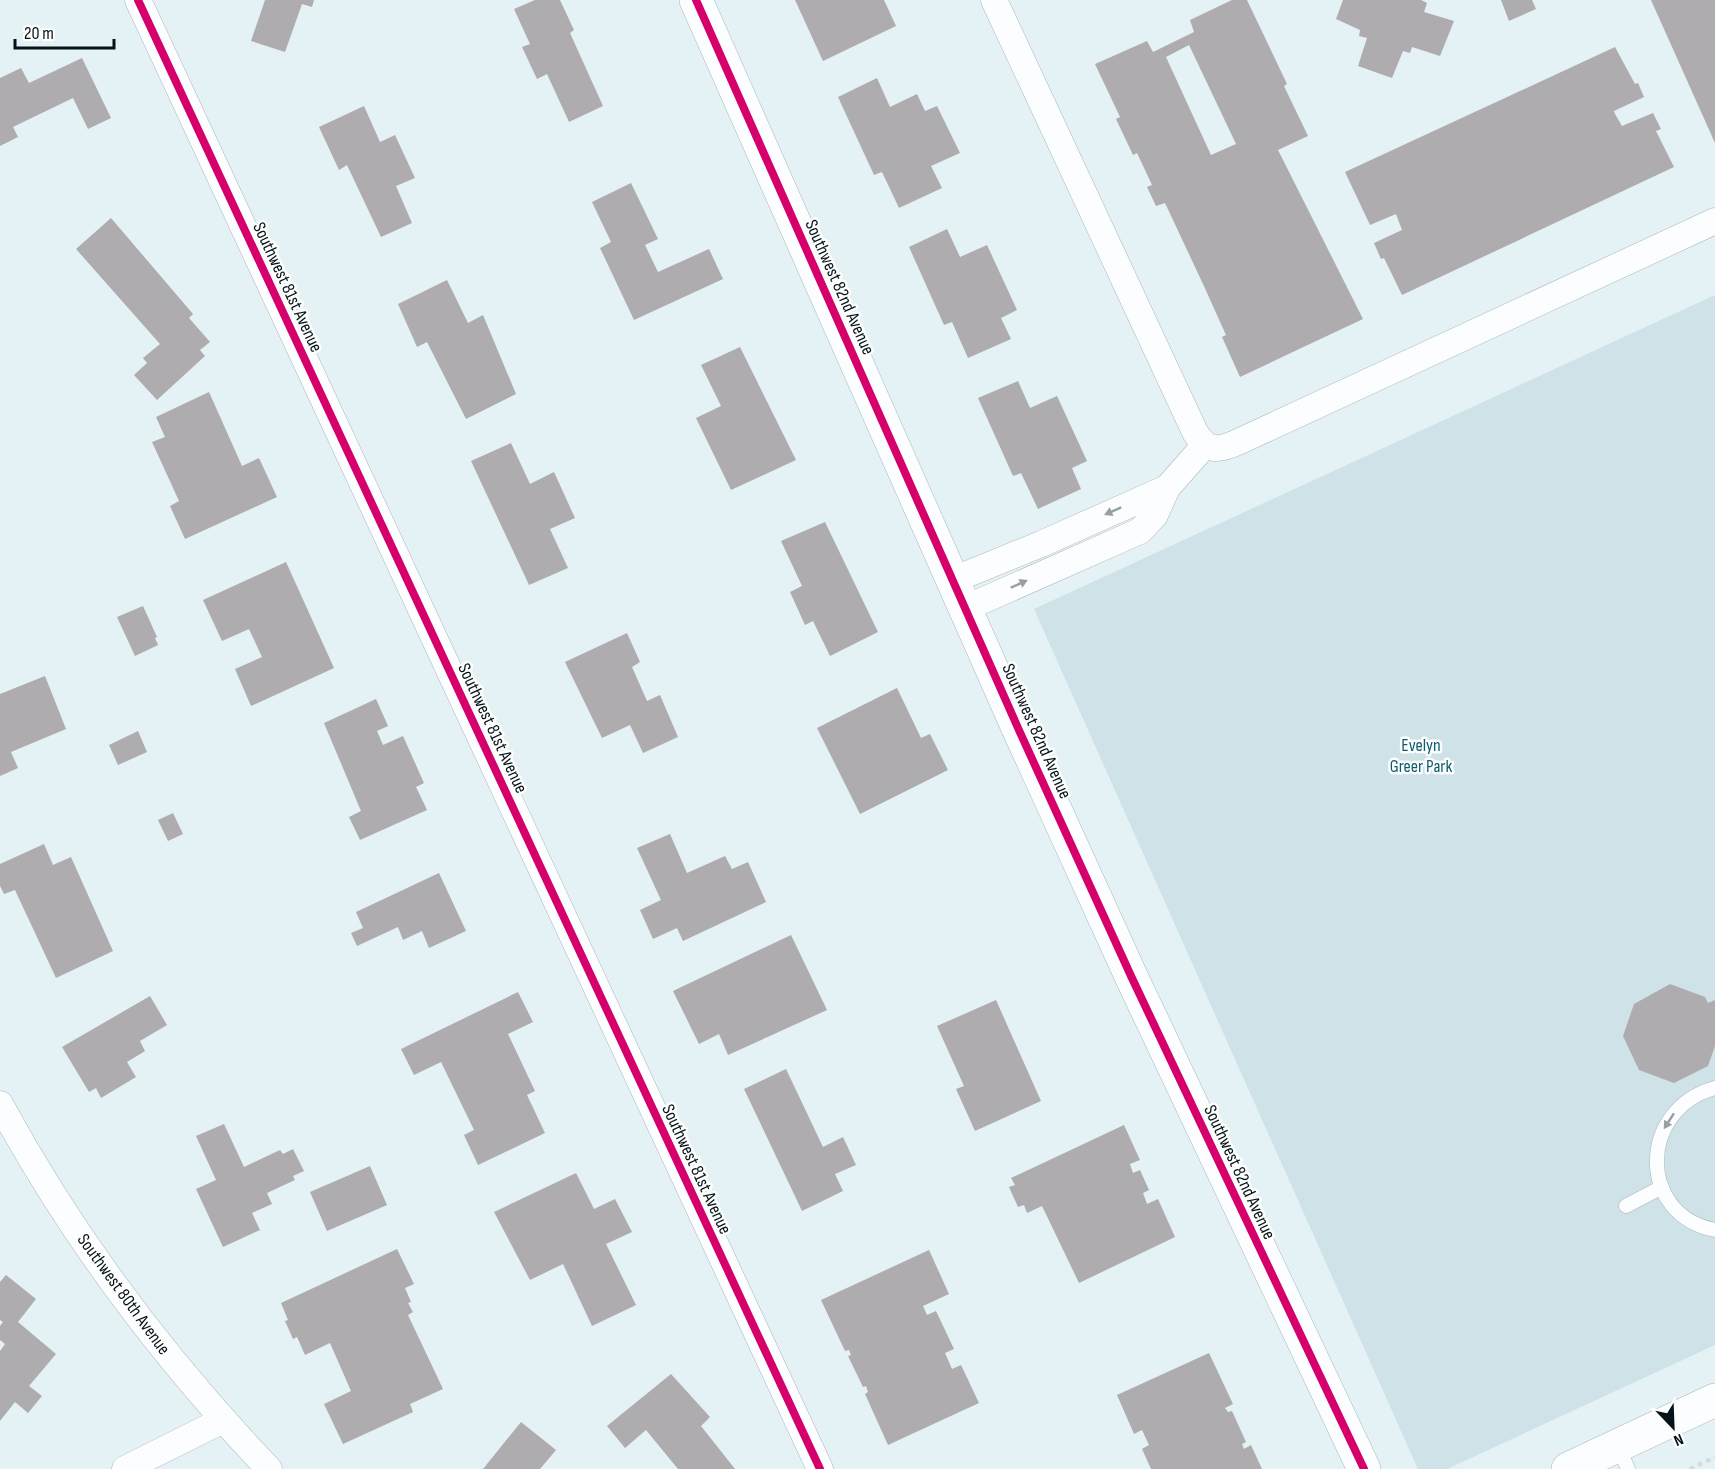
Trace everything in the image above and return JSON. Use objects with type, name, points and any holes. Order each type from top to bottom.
[{"type":"street","name":"Southwest 81st Avenue","points":[[138,0],[820,1469]]},
{"type":"street","name":"Southwest 82nd Avenue","points":[[696,0],[1023,739],[1131,976],[1364,1469]]},
{"type":"street","points":[[994,0],[1195,432],[1205,445],[1218,448],[1238,442],[1715,221]]},
{"type":"street","points":[[959,594],[1140,531],[1155,515],[1167,488],[1205,445]]},
{"type":"street","name":"Southwest 80th Avenue","points":[[0,1104],[75,1227],[156,1340],[223,1420],[269,1469]]},
{"type":"street","points":[[1578,1467],[1623,1458],[1715,1401]]},
{"type":"street","points":[[124,1469],[223,1420]]},
{"type":"lane","points":[[1715,1088],[1694,1096],[1676,1110],[1663,1130],[1657,1153],[1659,1176],[1668,1199],[1685,1217],[1696,1224],[1715,1230]]},
{"type":"lane","points":[[1626,1206],[1662,1188]]},
{"type":"path","points":[[1690,1469],[1715,1457]]},
{"type":"green space","name":"Evelyn Greer Park","points":[[1715,295],[1715,1345],[1447,1469],[1418,1469],[1034,609]]},
{"type":"building","points":[[265,0],[314,0],[312,7],[302,4],[285,52],[251,41]]},
{"type":"building","points":[[535,0],[560,0],[574,30],[570,33],[603,106],[569,122],[547,74],[537,79],[522,47],[530,44],[514,9]]},
{"type":"building","points":[[795,0],[884,0],[896,26],[823,61]]},
{"type":"building","points":[[1232,0],[1247,0],[1287,84],[1284,86],[1308,136],[1278,150],[1363,319],[1240,377],[1222,337],[1226,335],[1203,284],[1165,203],[1156,206],[1147,187],[1152,185],[1137,153],[1133,155],[1116,119],[1120,117],[1095,64],[1147,41],[1153,52],[1194,32],[1190,20]],"holes":[[[1189,45],[1236,144],[1211,155],[1166,57]]]},
{"type":"building","points":[[1343,0],[1421,0],[1427,3],[1424,12],[1454,21],[1440,56],[1412,47],[1410,53],[1403,51],[1392,78],[1358,66],[1367,38],[1359,36],[1360,30],[1336,19]]},
{"type":"building","points":[[1501,0],[1532,0],[1536,9],[1509,21]]},
{"type":"building","points":[[1651,0],[1715,0],[1715,143]]},
{"type":"building","points":[[1615,47],[1635,84],[1638,83],[1644,97],[1614,111],[1615,114],[1622,126],[1653,113],[1661,129],[1656,131],[1674,167],[1402,295],[1374,243],[1402,230],[1396,214],[1370,225],[1345,172]]},
{"type":"building","points":[[82,58],[111,118],[88,129],[73,98],[13,127],[18,137],[0,146],[0,78],[21,68],[29,83]]},
{"type":"building","points":[[877,78],[890,107],[917,94],[925,111],[937,106],[960,153],[931,166],[942,188],[899,208],[882,172],[874,175],[838,97]]},
{"type":"building","points":[[364,106],[380,142],[395,135],[415,178],[396,186],[412,223],[381,237],[347,165],[339,170],[319,127]]},
{"type":"building","points":[[631,183],[658,239],[645,245],[658,272],[709,249],[723,279],[634,320],[600,248],[611,242],[592,202]]},
{"type":"building","points":[[111,218],[193,314],[189,318],[210,342],[200,350],[205,356],[157,400],[134,375],[147,363],[143,358],[160,344],[76,249]]},
{"type":"building","points":[[947,229],[960,257],[987,245],[1017,310],[1001,318],[1011,339],[968,358],[952,322],[944,325],[909,247]]},
{"type":"building","points":[[447,280],[468,323],[483,315],[516,394],[466,419],[427,342],[417,347],[398,304]]},
{"type":"building","points":[[740,347],[796,460],[731,490],[696,418],[721,406],[701,365]]},
{"type":"building","points":[[1018,381],[1030,408],[1057,396],[1087,461],[1072,468],[1081,489],[1038,509],[1021,473],[1013,476],[978,398]]},
{"type":"building","points":[[209,392],[242,466],[259,458],[277,497],[185,539],[170,506],[179,501],[152,442],[165,437],[156,417]]},
{"type":"building","points":[[511,443],[530,484],[554,472],[575,518],[550,529],[568,568],[529,585],[471,461]]},
{"type":"building","points":[[825,522],[878,632],[830,656],[813,621],[805,625],[790,592],[802,586],[781,541]]},
{"type":"building","points":[[286,562],[334,668],[251,706],[235,669],[262,657],[249,629],[222,641],[203,600]]},
{"type":"building","points":[[143,606],[157,637],[155,638],[158,645],[135,656],[117,617]]},
{"type":"building","points":[[627,633],[640,662],[632,667],[647,701],[660,695],[678,737],[643,753],[630,725],[602,738],[565,662]]},
{"type":"building","points":[[45,676],[66,729],[11,752],[18,768],[0,776],[0,694]]},
{"type":"building","points":[[897,688],[921,738],[930,734],[948,770],[860,814],[817,728]]},
{"type":"building","points":[[376,699],[388,726],[377,731],[383,745],[403,736],[424,783],[416,787],[427,810],[360,840],[349,817],[361,811],[324,723]]},
{"type":"building","points":[[138,731],[147,752],[118,765],[109,745]]},
{"type":"building","points":[[173,813],[183,834],[168,841],[158,820]]},
{"type":"building","points":[[670,834],[687,873],[725,856],[732,869],[748,862],[766,902],[683,941],[677,928],[653,939],[640,910],[661,900],[637,848]]},
{"type":"building","points":[[44,844],[53,865],[71,857],[113,951],[56,978],[15,890],[4,894],[0,886],[0,864]]},
{"type":"building","points":[[439,873],[466,931],[429,948],[422,931],[403,940],[398,927],[357,946],[351,933],[363,928],[356,912]]},
{"type":"building","points":[[791,935],[827,1010],[728,1055],[719,1034],[699,1044],[673,991]]},
{"type":"building","points":[[1670,984],[1705,997],[1708,1003],[1715,1000],[1715,1046],[1708,1066],[1674,1083],[1639,1070],[1623,1036],[1634,1004]]},
{"type":"building","points":[[518,992],[533,1022],[508,1034],[535,1091],[527,1095],[545,1133],[478,1165],[464,1135],[474,1130],[441,1062],[414,1075],[401,1049]]},
{"type":"building","points":[[150,996],[167,1025],[140,1041],[145,1051],[127,1062],[136,1077],[101,1098],[96,1088],[89,1092],[62,1047]]},
{"type":"building","points":[[996,1000],[1041,1101],[975,1131],[956,1089],[964,1086],[937,1026]]},
{"type":"building","points":[[786,1069],[823,1147],[843,1137],[856,1165],[835,1174],[843,1191],[802,1211],[744,1089]]},
{"type":"building","points":[[224,1124],[244,1167],[280,1150],[283,1154],[293,1149],[304,1171],[293,1176],[295,1180],[267,1193],[272,1204],[252,1213],[260,1230],[223,1247],[196,1189],[216,1180],[196,1136]]},
{"type":"building","points":[[1124,1125],[1140,1160],[1130,1164],[1133,1173],[1140,1170],[1149,1190],[1143,1193],[1147,1204],[1158,1199],[1175,1237],[1079,1283],[1042,1206],[1027,1213],[1024,1205],[1018,1207],[1009,1187],[1015,1185],[1011,1178]]},
{"type":"building","points":[[370,1166],[387,1205],[327,1231],[310,1192]]},
{"type":"building","points":[[576,1173],[594,1209],[615,1199],[632,1232],[606,1244],[636,1305],[592,1326],[563,1264],[530,1280],[494,1212]]},
{"type":"building","points":[[397,1249],[414,1284],[405,1288],[411,1302],[408,1303],[413,1312],[408,1315],[443,1389],[410,1404],[413,1412],[343,1444],[324,1404],[351,1391],[330,1343],[305,1355],[297,1337],[293,1339],[285,1321],[288,1320],[281,1303]]},
{"type":"building","points":[[929,1250],[949,1294],[923,1306],[927,1315],[936,1311],[954,1349],[945,1353],[952,1369],[961,1365],[979,1403],[888,1445],[865,1394],[868,1392],[866,1386],[863,1387],[848,1356],[851,1355],[849,1350],[845,1351],[821,1300]]},
{"type":"building","points":[[6,1275],[36,1299],[18,1322],[56,1354],[29,1386],[42,1396],[28,1413],[15,1402],[0,1421],[0,1351],[5,1344],[0,1340],[0,1326],[3,1322],[0,1320],[0,1282]]},
{"type":"building","points":[[1209,1353],[1233,1404],[1225,1408],[1228,1412],[1232,1411],[1246,1442],[1242,1444],[1244,1449],[1251,1445],[1262,1469],[1151,1469],[1142,1449],[1149,1445],[1142,1430],[1134,1434],[1117,1395]]},
{"type":"building","points":[[671,1374],[710,1417],[701,1426],[735,1469],[678,1469],[646,1430],[625,1448],[607,1426]]},
{"type":"building","points":[[521,1422],[556,1450],[540,1469],[483,1469]]},
{"type":"cycle path","points":[[138,0],[820,1469]]},
{"type":"cycle path","points":[[696,0],[1018,728],[1131,976],[1364,1469]]}]
